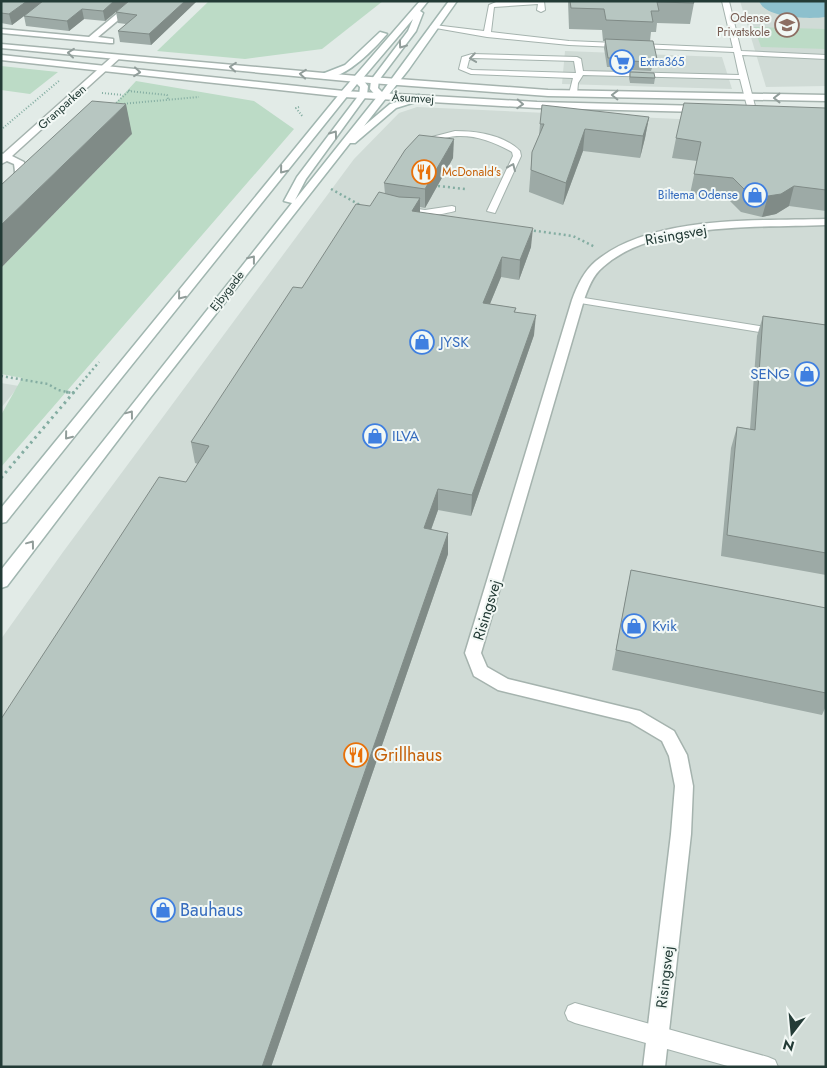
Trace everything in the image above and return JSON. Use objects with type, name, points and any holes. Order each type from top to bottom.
[{"type":"street","points":[[91,40],[137,1]]},
{"type":"street","name":"Ejbygade","points":[[1,582],[271,234],[406,67],[453,1]]},
{"type":"street","points":[[325,76],[348,67],[386,31],[424,2]]},
{"type":"street","points":[[1,518],[350,86],[424,2]]},
{"type":"street","points":[[271,234],[301,179],[412,31],[424,2]]},
{"type":"street","points":[[11,32],[25,22]]},
{"type":"street","points":[[1,31],[110,41]]},
{"type":"street","points":[[1,46],[117,58],[357,78],[369,88]]},
{"type":"street","name":"Åsumvej","points":[[1,58],[344,94],[369,88],[387,89],[419,98],[537,104],[710,109]]},
{"type":"street","name":"Granparken","points":[[3,158],[117,58]]},
{"type":"street","points":[[406,67],[407,71],[418,76],[522,86],[548,93]]},
{"type":"street","points":[[165,75],[218,75],[369,88],[488,94],[548,93],[826,98]]},
{"type":"street","points":[[165,75],[229,88],[316,99],[333,108]]},
{"type":"street","points":[[337,152],[368,129],[393,106],[419,98]]},
{"type":"street","points":[[1,208],[18,193],[22,182],[19,162],[3,158]]},
{"type":"street","name":"Risingsvej","points":[[654,1067],[681,834],[684,786],[678,755],[668,736],[634,716],[504,685],[480,671],[473,653],[586,278],[600,263],[621,249],[650,237],[690,230],[826,222]]},
{"type":"lane","points":[[725,1],[748,98],[753,110]]},
{"type":"lane","points":[[487,34],[491,6],[496,4],[541,2],[541,10]]},
{"type":"lane","points":[[434,28],[569,43],[826,57]]},
{"type":"lane","points":[[573,94],[574,83],[580,74],[577,59],[472,56],[465,59],[463,69],[470,72],[580,74],[743,76]]},
{"type":"lane","points":[[413,151],[432,138],[455,133],[471,133],[494,139],[516,151],[516,156],[492,212]]},
{"type":"lane","points":[[391,208],[425,213],[452,209]]},
{"type":"lane","points":[[578,300],[792,334]]},
{"type":"lane","points":[[575,1013],[768,1067]]},
{"type":"path","points":[[3,128],[52,87]]},
{"type":"path","points":[[124,95],[114,105],[168,100],[167,95],[128,91]]},
{"type":"path","points":[[270,93],[300,107],[309,119],[314,132]]},
{"type":"path","points":[[438,186],[465,189]]},
{"type":"path","points":[[1,376],[48,384],[58,390],[98,398]]},
{"type":"shaded area","name":"Odense Privatskole","points":[[740,1],[826,1],[826,86],[766,87]]},
{"type":"shaded area","points":[[565,51],[722,57],[732,89],[562,84]]},
{"type":"shaded area","points":[[417,107],[679,119],[826,120],[826,1067],[1,1067],[1,639],[63,552],[354,159],[399,113]]},
{"type":"shaded area","points":[[1,383],[19,386],[1,408]]},
{"type":"green space","points":[[209,1],[383,1],[322,49],[245,59],[157,51]]},
{"type":"green space","points":[[754,27],[826,29],[826,49],[761,47]]},
{"type":"green space","points":[[1,66],[58,72],[30,94],[1,90]]},
{"type":"green space","points":[[136,81],[254,101],[294,129],[1,467],[1,415],[22,378],[1,374],[1,268],[131,135],[112,107]]},
{"type":"water","points":[[759,1],[826,1],[826,17],[800,18],[779,14],[763,7]]},
{"type":"building","points":[[1,1],[27,1],[9,14],[1,13]]},
{"type":"building","points":[[43,1],[114,1],[103,11],[82,9],[67,21],[24,16]]},
{"type":"building","points":[[129,1],[185,1],[149,34],[118,31],[137,15],[116,12]]},
{"type":"building","points":[[570,1],[693,1],[694,3],[657,2],[659,11],[651,11],[653,22],[606,20],[604,9],[571,8]]},
{"type":"building","points":[[605,39],[653,41],[657,59],[652,59],[653,62],[629,61],[628,58],[608,58]]},
{"type":"building","points":[[630,72],[654,73],[655,78],[630,77]]},
{"type":"building","points":[[92,101],[126,104],[1,225],[1,185]]},
{"type":"building","points":[[684,103],[826,108],[826,190],[794,186],[781,194],[768,196],[746,191],[733,178],[694,174],[701,142],[676,138]]},
{"type":"building","points":[[542,105],[649,117],[643,136],[585,129],[566,183],[531,170],[532,152],[544,124],[540,124]]},
{"type":"building","points":[[419,135],[454,139],[425,189],[384,183],[405,150]]},
{"type":"building","name":"Bauhaus","points":[[379,192],[399,197],[420,198],[412,211],[533,228],[520,260],[502,257],[483,303],[516,308],[514,312],[536,315],[472,495],[438,489],[424,528],[448,533],[262,1067],[1,1067],[1,719],[159,477],[186,482],[209,446],[191,442],[293,287],[302,288],[356,204],[370,206]]},
{"type":"building","points":[[763,316],[826,325],[826,553],[727,535],[737,427],[755,430]]},
{"type":"building","points":[[631,570],[826,608],[826,693],[616,650]]},
{"type":"place","name":"Odense Privatskole","points":[[787,25]]},
{"type":"place","name":"Extra365","points":[[622,62]]},
{"type":"place","name":"McDonald's","points":[[424,172]]},
{"type":"place","name":"Biltema Odense","points":[[755,195]]},
{"type":"place","name":"JYSK","points":[[422,342]]},
{"type":"place","name":"SENG","points":[[807,374]]},
{"type":"place","name":"ILVA","points":[[375,436]]},
{"type":"place","name":"Kvik","points":[[634,626]]},
{"type":"place","name":"Grillhaus","points":[[356,755]]},
{"type":"place","name":"Bauhaus","points":[[163,910]]}]
